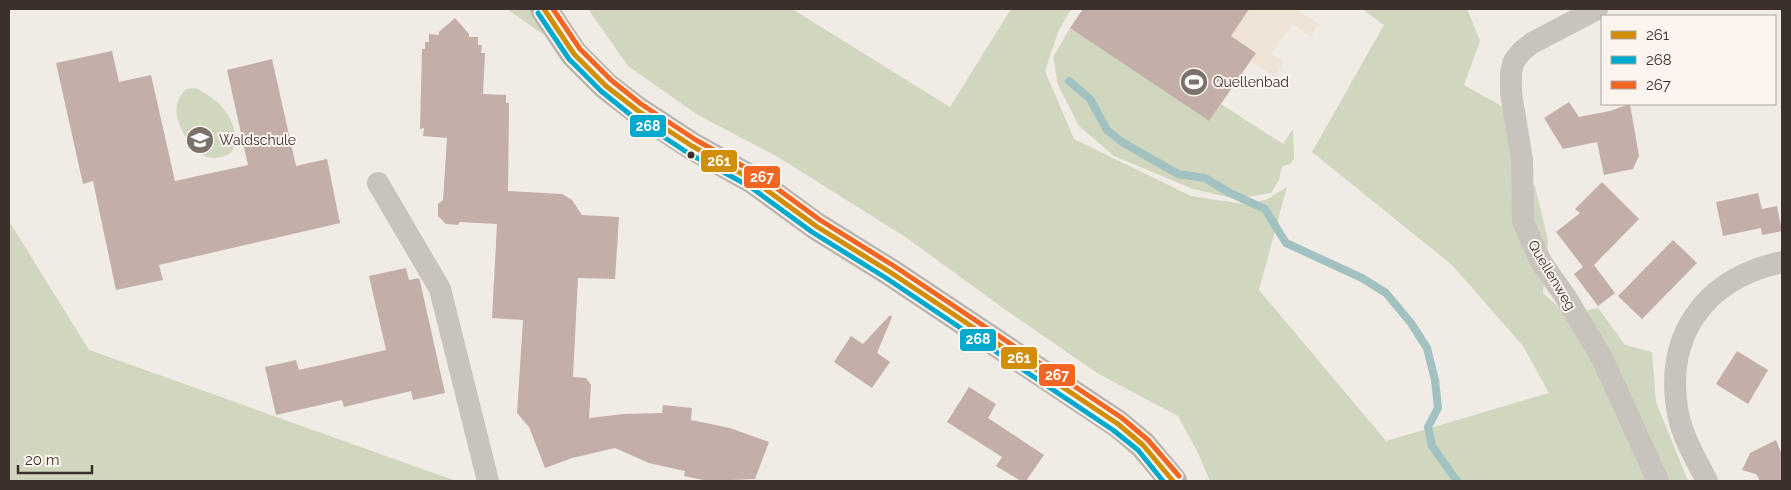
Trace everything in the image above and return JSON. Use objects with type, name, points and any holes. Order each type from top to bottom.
[{"type":"main road","points":[[544,9],[565,42],[585,66],[606,86],[637,110],[692,146],[753,180],[816,226],[890,272],[1118,424],[1143,445],[1173,481]]},
{"type":"street","name":"Quellenweg","points":[[1598,9],[1532,42],[1514,61],[1511,72],[1511,93],[1522,160],[1523,222],[1541,262],[1565,296],[1602,358],[1658,481]]},
{"type":"street","points":[[378,183],[440,289],[488,481]]},
{"type":"street","points":[[1707,481],[1685,436],[1680,419],[1676,391],[1676,364],[1682,339],[1696,315],[1715,293],[1728,283],[1746,274],[1782,262]]},
{"type":"green space","points":[[507,9],[531,9],[547,37]]},
{"type":"green space","points":[[588,9],[792,9],[950,107],[1011,9],[1071,9],[1058,32],[1045,71],[1074,139],[1191,196],[1243,204],[1266,200],[1287,187],[1259,290],[1386,441],[1549,393],[1523,346],[1452,265],[1312,152],[1384,25],[1362,9],[1467,9],[1480,41],[1464,85],[1505,108],[1518,179],[1535,186],[1548,240],[1543,293],[1567,315],[1598,308],[1625,345],[1652,352],[1656,402],[1688,481],[1210,481],[1198,453],[1178,416],[1097,373],[907,238],[778,157],[698,115],[628,66]]},
{"type":"green space","points":[[1070,28],[1209,121],[1221,104],[1283,144],[1293,129],[1294,159],[1290,164],[1282,166],[1279,180],[1271,193],[1236,199],[1193,189],[1114,156],[1079,126],[1058,85],[1053,57]]},
{"type":"green space","points":[[196,88],[222,106],[230,119],[236,142],[232,151],[226,155],[214,158],[201,155],[192,146],[181,128],[177,117],[178,103],[186,89]]},
{"type":"green space","points":[[9,221],[89,350],[456,481],[9,481]]},
{"type":"shaded area","points":[[1249,9],[1294,9],[1321,25],[1316,27],[1311,37],[1292,24],[1271,54],[1284,62],[1275,77],[1251,61],[1256,52],[1231,36]]},
{"type":"building","name":"Quellenbad","points":[[1083,9],[1249,9],[1231,36],[1256,53],[1209,121],[1070,28]]},
{"type":"building","points":[[455,18],[469,34],[469,37],[478,37],[478,45],[482,45],[481,53],[485,53],[483,94],[506,95],[506,103],[509,103],[508,191],[562,194],[572,200],[582,215],[619,217],[615,279],[578,278],[573,377],[586,378],[591,385],[589,418],[624,414],[662,413],[663,405],[692,408],[691,420],[730,428],[769,442],[755,479],[708,481],[684,476],[685,471],[649,463],[615,448],[572,458],[545,468],[529,427],[517,413],[523,320],[492,318],[497,224],[460,222],[458,225],[446,224],[438,216],[438,204],[443,200],[447,138],[423,136],[424,128],[420,129],[422,49],[425,49],[425,42],[429,42],[429,34],[439,35],[439,32]]},
{"type":"building","points":[[112,51],[119,82],[151,75],[175,181],[248,165],[227,70],[272,59],[296,166],[327,159],[340,223],[159,265],[163,280],[116,290],[93,181],[83,184],[56,63]]},
{"type":"building","points":[[1569,102],[1579,117],[1630,105],[1639,156],[1633,169],[1604,175],[1597,142],[1563,149],[1544,118]]},
{"type":"building","points":[[1602,182],[1639,219],[1594,265],[1615,293],[1598,306],[1574,274],[1583,267],[1556,232],[1580,213],[1575,209]]},
{"type":"building","points":[[1758,193],[1762,209],[1777,206],[1782,231],[1762,235],[1761,228],[1723,236],[1716,202]]},
{"type":"building","points":[[1673,240],[1697,263],[1642,319],[1618,296]]},
{"type":"building","points":[[406,268],[409,280],[419,278],[420,281],[445,393],[413,400],[411,391],[344,407],[342,400],[276,415],[265,367],[296,360],[299,370],[386,350],[369,276]]},
{"type":"building","points":[[890,315],[892,317],[877,353],[890,362],[872,388],[834,362],[851,336],[863,344]]},
{"type":"building","points":[[1737,351],[1768,370],[1748,404],[1716,384]]},
{"type":"building","points":[[969,387],[996,404],[988,418],[1044,455],[1026,481],[1021,481],[996,466],[1002,457],[947,422]]},
{"type":"building","points":[[1776,440],[1782,455],[1782,481],[1760,481],[1756,474],[1742,470],[1750,453]]},
{"type":"waterway","points":[[1069,81],[1090,99],[1107,130],[1122,142],[1178,174],[1205,178],[1230,193],[1265,209],[1286,243],[1362,278],[1386,293],[1411,323],[1427,348],[1435,380],[1438,408],[1428,427],[1432,446],[1457,481]]},
{"type":"transit line","name":"261","points":[[544,9],[574,54],[606,86],[637,110],[692,146],[753,180],[816,226],[890,272],[1118,424],[1143,445],[1173,481]]},
{"type":"transit line","name":"267","points":[[553,9],[580,49],[611,80],[641,104],[696,140],[757,174],[820,220],[894,266],[1122,418],[1148,440],[1179,476]]},
{"type":"transit line","name":"268","points":[[538,13],[569,59],[601,91],[632,116],[688,153],[749,186],[812,232],[886,278],[1113,430],[1138,450],[1163,481]]},
{"type":"place","name":"Quellenbad","points":[[1194,82]]},
{"type":"place","name":"Waldschule","points":[[200,140]]}]
